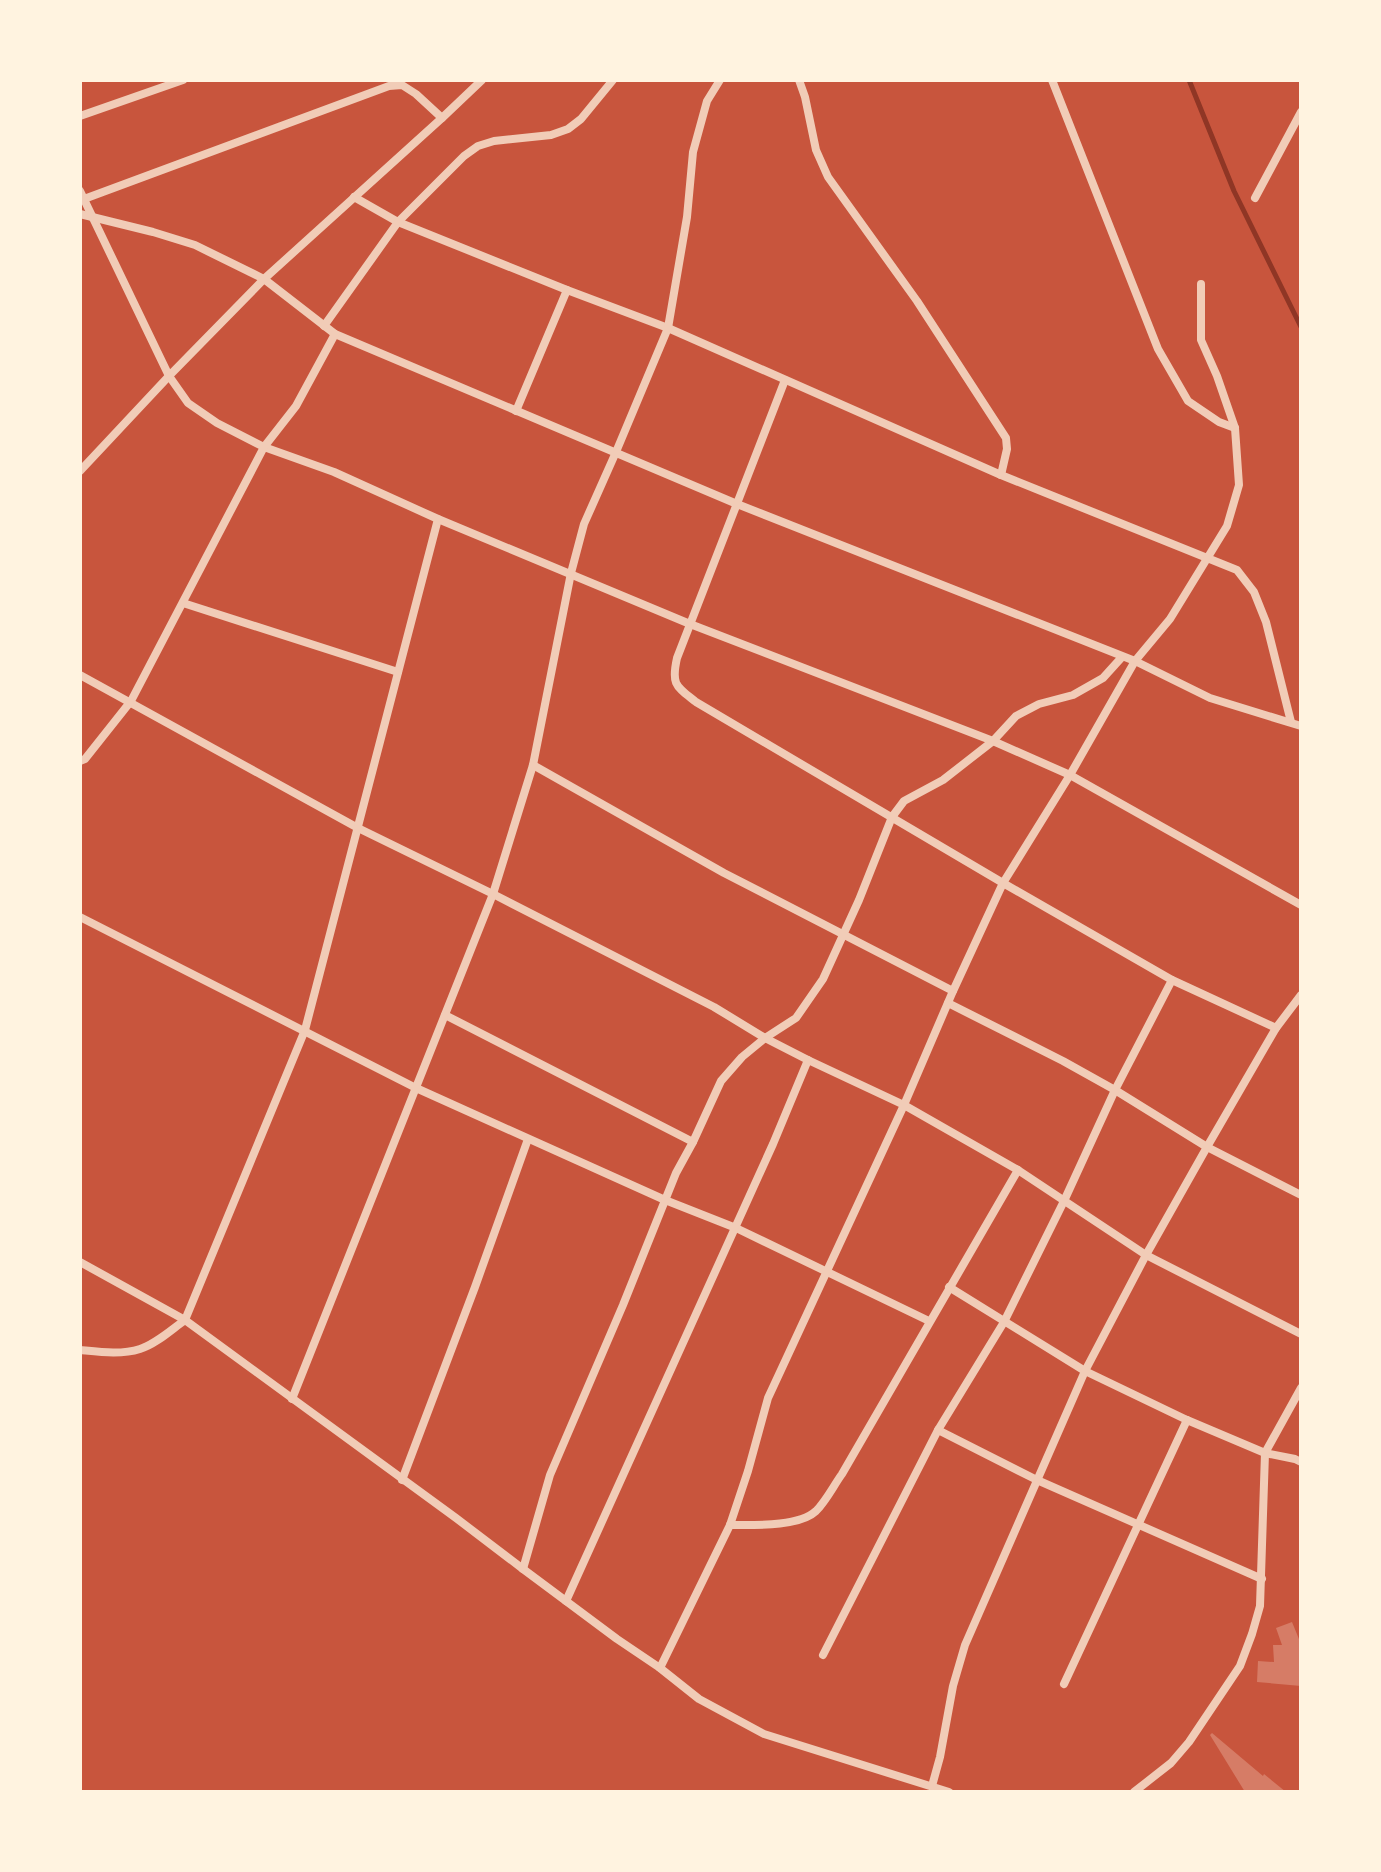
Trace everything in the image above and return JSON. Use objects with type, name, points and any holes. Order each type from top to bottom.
[{"type":"street","points":[[80,116],[183,80]]},
{"type":"street","points":[[80,471],[264,279],[482,80]]},
{"type":"street","points":[[324,326],[398,222],[464,156],[478,146],[494,141],[551,135],[568,129],[581,119],[613,80]]},
{"type":"street","points":[[292,1399],[493,894],[533,765],[571,573],[584,524],[668,328],[687,217],[693,152],[707,101],[720,80]]},
{"type":"street","points":[[799,80],[816,150],[828,177],[917,301],[1006,438],[1007,449],[1001,475]]},
{"type":"street","points":[[1052,80],[1158,349],[1188,401],[1219,422],[1235,428]]},
{"type":"street","points":[[442,118],[402,85],[389,86],[82,195],[169,376],[188,403],[217,423],[264,447],[334,472],[690,624],[993,741],[1070,775],[1301,905]]},
{"type":"street","points":[[1255,198],[1301,112]]},
{"type":"street","points":[[354,197],[398,222],[668,328],[1001,475],[1237,570],[1254,592],[1266,622],[1291,722]]},
{"type":"street","points":[[80,214],[195,245],[264,279],[335,334],[737,504],[1135,661],[1210,698],[1301,726]]},
{"type":"street","points":[[660,1668],[730,1525],[768,1398],[1003,883],[1135,661],[1170,619],[1227,526],[1239,485],[1235,428],[1201,340],[1201,284]]},
{"type":"street","points":[[516,411],[567,290]]},
{"type":"street","points":[[80,761],[85,759],[131,701],[264,447],[296,406],[335,334]]},
{"type":"street","points":[[785,380],[677,658],[673,675],[679,688],[696,702],[1172,980],[1276,1028]]},
{"type":"street","points":[[80,1350],[120,1353],[141,1349],[185,1320],[305,1030],[438,519]]},
{"type":"street","points":[[183,603],[398,672]]},
{"type":"street","points":[[523,1569],[550,1475],[676,1173],[721,1081],[742,1057],[796,1018],[823,979],[892,817],[904,801],[943,780],[993,741],[1016,716],[1039,704],[1073,695],[1093,684],[1103,678],[1122,657]]},
{"type":"street","points":[[80,675],[358,828],[714,1007],[808,1060],[904,1105],[1018,1170],[1146,1255],[1301,1334]]},
{"type":"street","points":[[533,765],[724,873],[953,991]]},
{"type":"street","points":[[80,917],[416,1088],[665,1200],[736,1228],[929,1321]]},
{"type":"street","points":[[823,1655],[938,1430],[1004,1322],[1115,1090],[1172,980]]},
{"type":"street","points":[[932,1786],[965,1645],[1085,1371],[1207,1147],[1276,1028],[1301,995]]},
{"type":"street","points":[[948,1003],[1063,1061],[1207,1147],[1301,1195]]},
{"type":"street","points":[[445,1015],[693,1142]]},
{"type":"street","points":[[566,1601],[736,1228],[808,1060]]},
{"type":"street","points":[[402,1480],[528,1139]]},
{"type":"street","points":[[730,1525],[791,1522],[816,1512],[842,1474],[1018,1170]]},
{"type":"street","points":[[80,1262],[185,1320],[699,1699],[764,1734],[949,1792]]},
{"type":"street","points":[[949,1287],[1085,1371],[1265,1453],[1301,1462]]},
{"type":"street","points":[[1134,1792],[1171,1763],[1240,1666],[1260,1606],[1265,1453],[1301,1388]]},
{"type":"street","points":[[1064,1684],[1187,1420]]},
{"type":"street","points":[[938,1430],[1037,1480],[1262,1579]]},
{"type":"building","points":[[1292,1622],[1301,1644],[1301,1686],[1257,1682],[1258,1661],[1274,1662],[1273,1645],[1282,1645],[1276,1628]]},
{"type":"building","points":[[1212,1733],[1286,1792],[1245,1792],[1210,1735]]},
{"type":"waterway","points":[[1189,80],[1234,191],[1301,327]]}]
